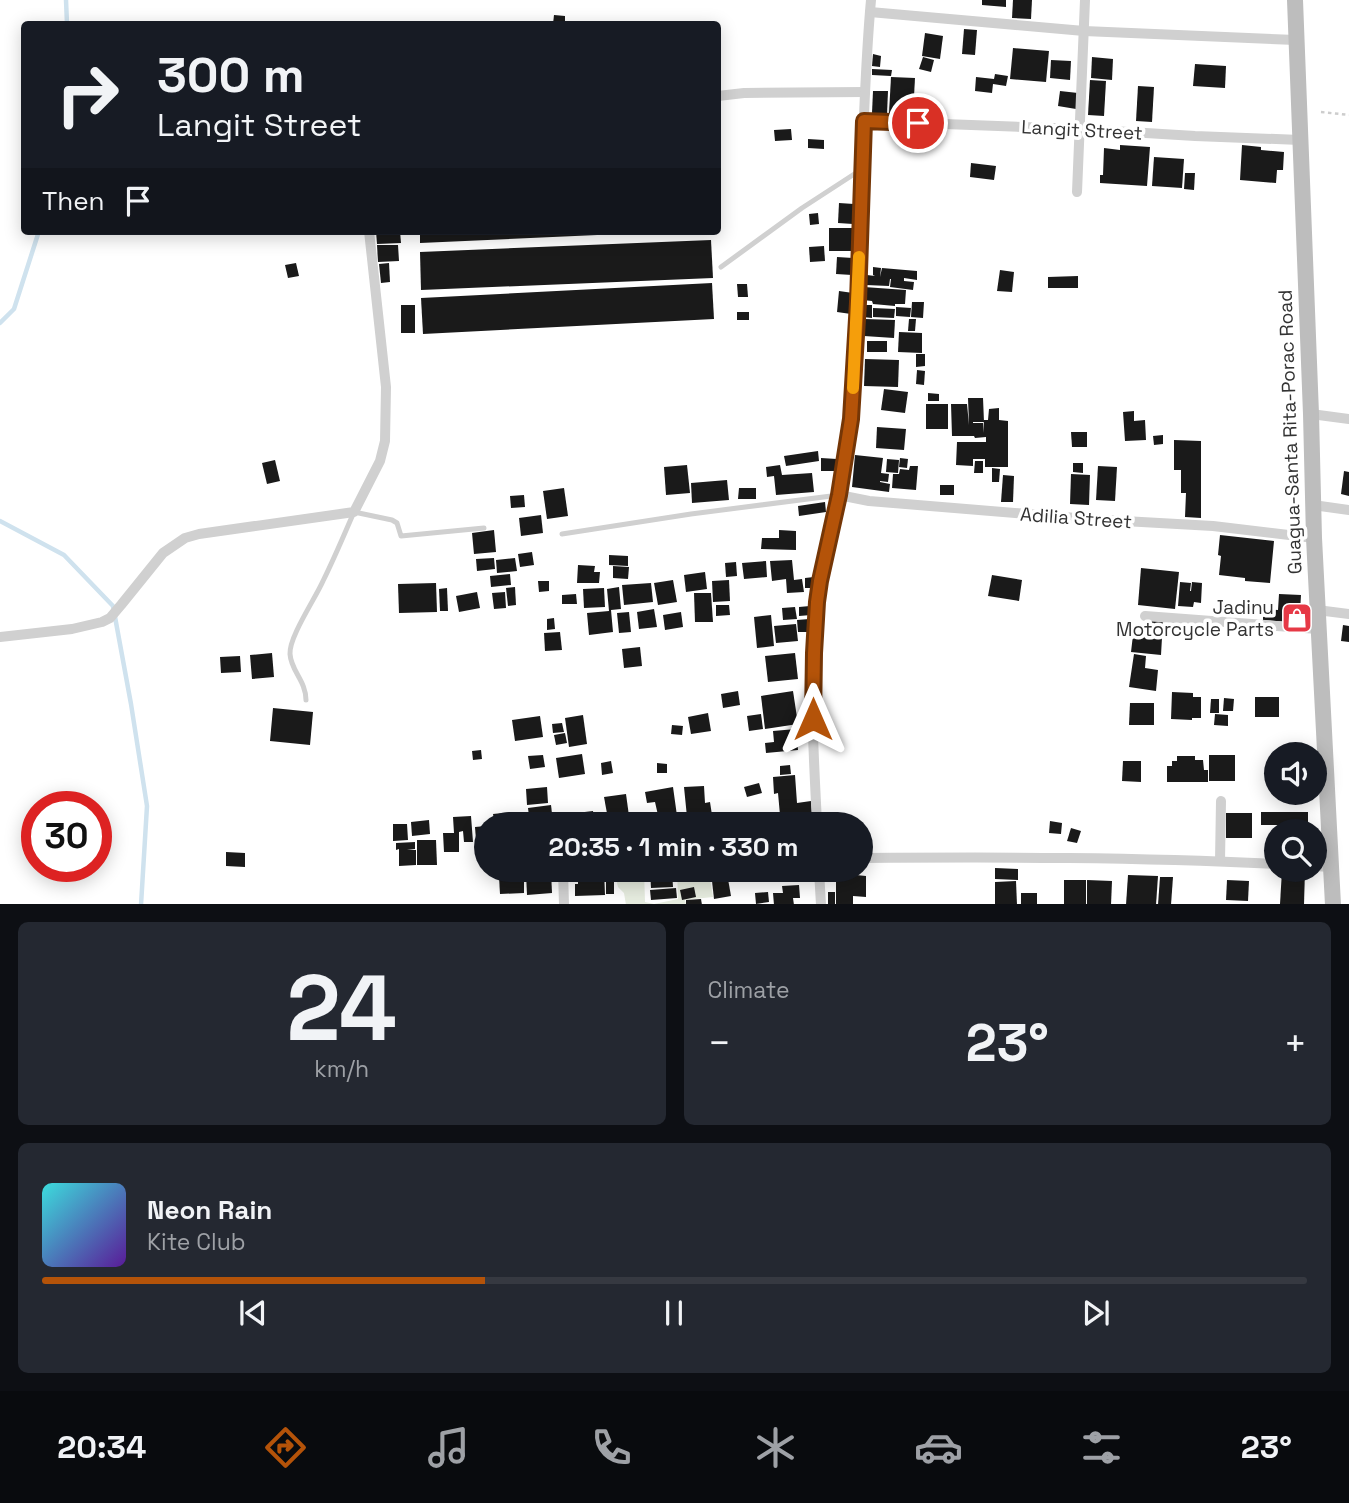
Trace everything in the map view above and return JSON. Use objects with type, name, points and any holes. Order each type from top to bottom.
[{"type":"main road","name":"Guagua-Santa Rita-Porac Road","points":[[1295,0],[1317,610],[1334,904]]},
{"type":"street","points":[[817,812],[813,719],[815,624],[820,581],[839,495],[851,419],[871,0]]},
{"type":"street","points":[[1077,192],[1085,0]]},
{"type":"street","points":[[870,12],[1084,31],[1296,40]]},
{"type":"street","points":[[721,96],[865,92]]},
{"type":"street","name":"Langit Street","points":[[864,121],[1300,140]]},
{"type":"street","points":[[0,636],[72,629],[110,618],[163,553],[185,538],[354,512],[380,461],[385,441],[386,387],[369,235]]},
{"type":"street","points":[[1311,415],[1349,419]]},
{"type":"street","name":"Adilia Street","points":[[839,495],[1074,518],[1213,526],[1314,538]]},
{"type":"street","points":[[1313,505],[1349,510]]},
{"type":"street","points":[[1317,610],[1349,614]]},
{"type":"street","points":[[1145,616],[1318,629]]},
{"type":"street","points":[[1220,861],[1221,801]]},
{"type":"street","points":[[873,858],[1024,857],[1264,863]]},
{"type":"street","points":[[1327,867],[1332,867]]},
{"type":"street","points":[[563,882],[564,904]]},
{"type":"street","points":[[820,882],[821,904]]},
{"type":"lane","points":[[721,267],[791,215],[862,169]]},
{"type":"lane","points":[[562,534],[839,495]]},
{"type":"lane","points":[[306,700],[306,691],[291,660],[291,646],[323,583],[354,512],[392,520],[397,523],[401,536],[484,528]]},
{"type":"path","points":[[1321,112],[1349,115]]},
{"type":"shaded area","points":[[617,882],[644,882],[645,902],[654,904],[626,904],[624,893]]},
{"type":"shaded area","points":[[677,882],[710,882],[713,897],[685,900],[686,904],[654,904],[678,899]]},
{"type":"building","points":[[982,0],[1006,0],[1006,7],[982,5]]},
{"type":"building","points":[[1013,0],[1032,0],[1031,19],[1012,18]]},
{"type":"building","points":[[554,15],[565,16],[565,21],[553,21]]},
{"type":"building","points":[[964,29],[977,30],[975,55],[962,54]]},
{"type":"building","points":[[925,33],[943,36],[940,59],[922,56]]},
{"type":"building","points":[[1013,48],[1049,51],[1046,82],[1010,79]]},
{"type":"building","points":[[873,54],[881,56],[880,67],[872,66]]},
{"type":"building","points":[[923,57],[934,60],[931,72],[919,69]]},
{"type":"building","points":[[1092,57],[1113,59],[1112,80],[1091,78]]},
{"type":"building","points":[[1051,60],[1071,61],[1070,80],[1050,78]]},
{"type":"building","points":[[1195,64],[1226,66],[1225,88],[1193,86]]},
{"type":"building","points":[[872,69],[892,70],[891,76],[872,75]]},
{"type":"building","points":[[995,74],[1008,76],[1006,86],[993,84],[992,93],[975,91],[976,77],[994,79]]},
{"type":"building","points":[[891,77],[915,78],[913,115],[889,113]]},
{"type":"building","points":[[1090,80],[1106,81],[1104,116],[1088,115]]},
{"type":"building","points":[[1138,86],[1154,87],[1152,122],[1136,121]]},
{"type":"building","points":[[873,91],[888,91],[887,114],[872,113]]},
{"type":"building","points":[[1060,91],[1078,93],[1076,109],[1058,106]]},
{"type":"building","points":[[791,129],[792,140],[775,141],[774,130]]},
{"type":"building","points":[[808,139],[824,140],[824,149],[808,148]]},
{"type":"building","points":[[1120,145],[1150,147],[1147,186],[1100,183],[1104,148],[1120,150]]},
{"type":"building","points":[[1242,145],[1284,152],[1283,170],[1277,170],[1276,183],[1240,180]]},
{"type":"building","points":[[1154,157],[1184,159],[1182,188],[1152,186]]},
{"type":"building","points":[[971,163],[996,166],[994,180],[970,177]]},
{"type":"building","points":[[1185,173],[1195,173],[1194,190],[1184,189]]},
{"type":"building","points":[[839,203],[854,204],[853,224],[838,223]]},
{"type":"building","points":[[818,213],[819,224],[810,225],[809,214]]},
{"type":"building","points":[[829,228],[854,228],[854,251],[829,251]]},
{"type":"building","points":[[376,235],[400,235],[401,243],[377,244]]},
{"type":"building","points":[[420,235],[598,235],[420,243]]},
{"type":"building","points":[[711,240],[713,278],[421,290],[420,252]]},
{"type":"building","points":[[377,245],[398,245],[399,261],[378,262]]},
{"type":"building","points":[[824,246],[825,261],[810,262],[809,247]]},
{"type":"building","points":[[837,257],[853,258],[852,275],[836,274]]},
{"type":"building","points":[[296,263],[299,276],[288,278],[285,265]]},
{"type":"building","points":[[389,263],[390,282],[381,283],[379,264]]},
{"type":"building","points":[[873,267],[881,268],[880,277],[882,268],[917,271],[917,280],[904,278],[904,281],[914,282],[913,290],[890,287],[891,279],[889,286],[866,285],[867,275],[875,276]]},
{"type":"building","points":[[1000,270],[1014,272],[1012,292],[997,291]]},
{"type":"building","points":[[1078,276],[1078,288],[1048,288],[1048,277]]},
{"type":"building","points":[[712,283],[714,319],[423,334],[421,298]]},
{"type":"building","points":[[737,284],[747,284],[748,297],[738,297]]},
{"type":"building","points":[[864,287],[906,290],[905,304],[873,304],[872,301],[863,300]]},
{"type":"building","points":[[839,291],[853,293],[851,314],[837,312]]},
{"type":"building","points":[[912,302],[924,302],[923,318],[911,317]]},
{"type":"building","points":[[401,305],[415,305],[415,333],[401,333]]},
{"type":"building","points":[[863,305],[872,305],[872,318],[863,317]]},
{"type":"building","points":[[896,307],[911,308],[910,317],[896,316]]},
{"type":"building","points":[[873,308],[895,309],[894,318],[873,317]]},
{"type":"building","points":[[737,312],[749,312],[749,320],[737,320]]},
{"type":"building","points":[[865,319],[895,320],[894,338],[864,336]]},
{"type":"building","points":[[909,319],[916,319],[915,331],[908,331]]},
{"type":"building","points":[[899,332],[922,333],[922,353],[898,352]]},
{"type":"building","points":[[867,341],[887,341],[887,352],[867,352]]},
{"type":"building","points":[[916,354],[925,354],[925,366],[916,367]]},
{"type":"building","points":[[865,359],[899,360],[898,387],[864,386]]},
{"type":"building","points":[[917,370],[925,371],[924,385],[916,384]]},
{"type":"building","points":[[884,389],[908,392],[905,413],[881,410]]},
{"type":"building","points":[[928,393],[939,394],[939,401],[928,401]]},
{"type":"building","points":[[968,398],[983,398],[984,421],[988,420],[989,409],[999,408],[999,420],[1008,421],[1008,467],[985,467],[985,459],[973,459],[973,466],[956,465],[957,442],[986,442],[986,437],[952,436],[951,404],[967,404],[969,425]]},
{"type":"building","points":[[926,404],[948,404],[948,429],[926,429]]},
{"type":"building","points":[[1134,411],[1134,421],[1145,420],[1146,440],[1125,441],[1123,412]]},
{"type":"building","points":[[877,427],[906,429],[904,450],[876,448]]},
{"type":"building","points":[[1071,432],[1087,432],[1087,447],[1072,447]]},
{"type":"building","points":[[1163,435],[1163,444],[1154,445],[1153,436]]},
{"type":"building","points":[[1174,440],[1201,441],[1201,518],[1185,517],[1186,493],[1181,493],[1181,470],[1174,470]]},
{"type":"building","points":[[818,451],[819,461],[786,466],[784,456]]},
{"type":"building","points":[[855,455],[883,458],[881,473],[889,474],[888,482],[880,482],[890,484],[889,492],[852,487]]},
{"type":"building","points":[[821,458],[837,459],[836,471],[821,471]]},
{"type":"building","points":[[900,458],[908,459],[907,468],[899,467]]},
{"type":"building","points":[[887,459],[899,460],[898,473],[886,472]]},
{"type":"building","points":[[275,460],[280,481],[267,484],[262,463]]},
{"type":"building","points":[[975,461],[983,461],[983,473],[974,473]]},
{"type":"building","points":[[1073,463],[1083,463],[1083,473],[1073,472]]},
{"type":"building","points":[[687,465],[690,493],[666,495],[664,467]]},
{"type":"building","points":[[780,465],[782,475],[812,473],[814,492],[776,495],[774,476],[767,477],[766,467]]},
{"type":"building","points":[[910,466],[918,466],[916,490],[892,488],[893,474],[899,474],[900,469],[909,470]]},
{"type":"building","points":[[1098,466],[1117,467],[1115,501],[1096,500]]},
{"type":"building","points":[[992,468],[1000,469],[999,482],[992,482]]},
{"type":"building","points":[[1344,471],[1349,472],[1349,496],[1341,494]]},
{"type":"building","points":[[1071,474],[1090,475],[1089,505],[1070,504]]},
{"type":"building","points":[[1003,475],[1014,476],[1013,502],[1001,502]]},
{"type":"building","points":[[727,480],[729,500],[692,503],[691,483]]},
{"type":"building","points":[[940,485],[954,485],[954,495],[940,495]]},
{"type":"building","points":[[564,488],[568,516],[547,519],[543,491]]},
{"type":"building","points":[[739,488],[756,488],[756,499],[738,499]]},
{"type":"building","points":[[524,495],[525,507],[511,508],[510,496]]},
{"type":"building","points":[[825,502],[826,512],[799,516],[798,506]]},
{"type":"building","points":[[541,515],[543,533],[521,536],[519,518]]},
{"type":"building","points":[[494,530],[496,552],[474,554],[472,533]]},
{"type":"building","points":[[779,530],[796,531],[796,550],[761,549],[762,538],[779,538]]},
{"type":"building","points":[[1220,535],[1274,541],[1270,583],[1219,575]]},
{"type":"building","points":[[532,552],[534,565],[520,567],[518,554]]},
{"type":"building","points":[[609,555],[628,556],[628,566],[609,565]]},
{"type":"building","points":[[494,558],[495,569],[477,571],[476,559]]},
{"type":"building","points":[[515,558],[517,571],[497,573],[496,560]]},
{"type":"building","points":[[792,560],[794,580],[802,579],[804,592],[787,593],[786,579],[772,581],[770,561]]},
{"type":"building","points":[[766,561],[767,577],[744,579],[742,563]]},
{"type":"building","points":[[736,562],[737,576],[726,577],[725,563]]},
{"type":"building","points":[[578,565],[595,566],[594,572],[600,572],[599,583],[577,583]]},
{"type":"building","points":[[613,566],[629,567],[628,579],[613,578]]},
{"type":"building","points":[[1141,568],[1179,572],[1175,609],[1138,605]]},
{"type":"building","points":[[705,572],[707,589],[686,592],[684,575]]},
{"type":"building","points":[[510,574],[511,585],[491,587],[490,576]]},
{"type":"building","points":[[992,575],[1022,580],[1019,601],[988,596]]},
{"type":"building","points":[[814,577],[814,588],[805,588],[805,578]]},
{"type":"building","points":[[673,580],[677,602],[658,605],[654,583]]},
{"type":"building","points":[[729,580],[730,601],[713,602],[712,581]]},
{"type":"building","points":[[538,581],[549,581],[549,591],[539,592]]},
{"type":"building","points":[[1180,582],[1191,583],[1190,591],[1192,582],[1202,583],[1201,603],[1194,602],[1193,607],[1178,606]]},
{"type":"building","points":[[436,583],[437,612],[399,613],[398,584]]},
{"type":"building","points":[[651,583],[653,602],[624,605],[622,585]]},
{"type":"building","points":[[515,587],[516,605],[508,606],[506,588]]},
{"type":"building","points":[[619,587],[621,609],[611,610],[613,632],[589,635],[587,613],[609,611],[607,589]]},
{"type":"building","points":[[447,588],[448,611],[440,611],[439,589]]},
{"type":"building","points":[[604,588],[605,607],[584,608],[583,589]]},
{"type":"building","points":[[477,592],[480,608],[459,612],[456,596]]},
{"type":"building","points":[[505,592],[506,608],[494,609],[492,593]]},
{"type":"building","points":[[694,593],[711,593],[713,622],[695,622]]},
{"type":"building","points":[[576,594],[577,604],[562,604],[562,595]]},
{"type":"building","points":[[1279,594],[1301,595],[1300,612],[1310,612],[1309,624],[1263,620],[1263,609],[1278,610]]},
{"type":"building","points":[[716,605],[729,605],[730,615],[716,616]]},
{"type":"building","points":[[810,606],[811,615],[799,616],[799,607]]},
{"type":"building","points":[[795,607],[797,619],[783,620],[782,608]]},
{"type":"building","points":[[654,609],[657,627],[639,629],[637,612]]},
{"type":"building","points":[[629,612],[631,632],[619,633],[617,613]]},
{"type":"building","points":[[681,612],[683,627],[665,630],[663,615]]},
{"type":"building","points":[[771,615],[774,646],[757,648],[754,617]]},
{"type":"building","points":[[554,618],[555,629],[547,630],[547,619]]},
{"type":"building","points":[[809,619],[810,632],[798,632],[797,620]]},
{"type":"building","points":[[1148,619],[1163,620],[1161,655],[1131,652],[1133,635],[1141,635],[1142,625],[1146,625],[1147,636]]},
{"type":"building","points":[[796,624],[798,641],[776,643],[774,626]]},
{"type":"building","points":[[1343,625],[1349,626],[1349,642],[1341,641]]},
{"type":"building","points":[[560,632],[562,650],[545,651],[544,633]]},
{"type":"building","points":[[640,647],[642,666],[624,668],[622,649]]},
{"type":"building","points":[[272,653],[274,677],[252,679],[250,655]]},
{"type":"building","points":[[795,653],[798,679],[768,682],[765,656]]},
{"type":"building","points":[[1134,654],[1146,656],[1145,668],[1158,670],[1156,691],[1129,687]]},
{"type":"building","points":[[240,656],[241,672],[221,673],[220,657]]},
{"type":"building","points":[[738,691],[740,705],[723,708],[721,694]]},
{"type":"building","points":[[793,691],[798,724],[765,729],[761,696]]},
{"type":"building","points":[[1172,692],[1193,693],[1193,697],[1201,697],[1201,718],[1171,719]]},
{"type":"building","points":[[1255,697],[1279,697],[1279,717],[1255,717]]},
{"type":"building","points":[[1224,698],[1234,699],[1233,711],[1223,711]]},
{"type":"building","points":[[1211,699],[1219,699],[1219,713],[1210,713]]},
{"type":"building","points":[[1130,703],[1154,703],[1154,725],[1129,725]]},
{"type":"building","points":[[273,708],[313,712],[310,745],[270,741]]},
{"type":"building","points":[[708,713],[711,731],[691,734],[688,717]]},
{"type":"building","points":[[761,714],[763,729],[749,731],[747,716]]},
{"type":"building","points":[[1215,714],[1228,715],[1228,726],[1214,725]]},
{"type":"building","points":[[583,715],[587,744],[569,747],[565,718]]},
{"type":"building","points":[[540,716],[543,737],[515,741],[512,720]]},
{"type":"building","points":[[562,723],[564,732],[553,733],[552,724]]},
{"type":"building","points":[[672,725],[683,726],[682,735],[671,734]]},
{"type":"building","points":[[796,729],[798,750],[766,753],[765,743],[774,742],[773,731]]},
{"type":"building","points":[[565,733],[567,743],[556,745],[554,735]]},
{"type":"building","points":[[481,750],[482,759],[473,760],[472,751]]},
{"type":"building","points":[[582,754],[585,774],[559,778],[556,758]]},
{"type":"building","points":[[543,755],[545,767],[530,769],[528,756]]},
{"type":"building","points":[[1209,755],[1235,755],[1235,781],[1209,781]]},
{"type":"building","points":[[1177,756],[1195,756],[1195,760],[1203,760],[1204,770],[1208,770],[1208,782],[1167,782],[1167,766],[1172,766],[1172,761],[1177,761]]},
{"type":"building","points":[[611,761],[613,773],[602,775],[601,763]]},
{"type":"building","points":[[1123,761],[1141,761],[1141,782],[1122,781]]},
{"type":"building","points":[[657,763],[667,764],[667,773],[657,773]]},
{"type":"building","points":[[790,765],[791,774],[780,775],[780,766]]},
{"type":"building","points":[[795,775],[797,803],[811,801],[812,812],[780,812],[778,793],[774,794],[773,777]]},
{"type":"building","points":[[759,783],[762,793],[747,797],[744,787]]},
{"type":"building","points":[[704,786],[705,803],[710,802],[712,812],[686,812],[684,787]]},
{"type":"building","points":[[547,787],[548,803],[527,805],[526,789]]},
{"type":"building","points":[[673,787],[676,812],[657,812],[655,802],[647,803],[645,792]]},
{"type":"building","points":[[626,794],[628,812],[607,812],[604,797]]},
{"type":"building","points":[[551,805],[552,812],[528,812],[528,808]]},
{"type":"building","points":[[1261,812],[1308,812],[1308,819],[1264,819],[1264,825],[1261,825]]},
{"type":"building","points":[[1226,813],[1252,813],[1252,838],[1226,838]]},
{"type":"building","points":[[471,816],[473,842],[464,842],[463,831],[459,832],[459,852],[444,852],[443,833],[454,833],[453,817]]},
{"type":"building","points":[[429,820],[430,834],[412,836],[411,822]]},
{"type":"building","points":[[1050,821],[1062,823],[1061,834],[1049,833]]},
{"type":"building","points":[[393,824],[407,824],[408,840],[393,841]]},
{"type":"building","points":[[1071,828],[1081,831],[1077,843],[1067,841]]},
{"type":"building","points":[[417,840],[436,840],[437,865],[417,865]]},
{"type":"building","points":[[415,842],[415,849],[407,850],[416,850],[416,865],[399,866],[399,849],[396,850],[396,843]]},
{"type":"building","points":[[226,852],[245,853],[245,867],[226,866]]},
{"type":"building","points":[[995,868],[1018,869],[1018,880],[995,879]]},
{"type":"building","points":[[1128,875],[1158,876],[1156,904],[1126,904]]},
{"type":"building","points":[[1160,877],[1173,877],[1171,904],[1158,904]]},
{"type":"building","points":[[1064,880],[1086,880],[1086,904],[1064,904]]},
{"type":"building","points":[[1087,880],[1112,881],[1111,904],[1087,904]]},
{"type":"building","points":[[1227,880],[1249,881],[1248,901],[1226,900]]},
{"type":"building","points":[[1016,881],[1017,904],[995,904],[995,882]]},
{"type":"building","points":[[499,882],[524,882],[524,893],[500,894]]},
{"type":"building","points":[[526,882],[552,882],[552,893],[527,895]]},
{"type":"building","points":[[604,882],[605,895],[575,896],[575,884]]},
{"type":"building","points":[[606,882],[614,882],[614,894],[606,894]]},
{"type":"building","points":[[651,882],[673,882],[673,887],[651,888]]},
{"type":"building","points":[[712,882],[729,882],[731,896],[714,899]]},
{"type":"building","points":[[836,882],[866,882],[866,897],[853,896],[853,904],[836,904]]},
{"type":"building","points":[[1281,882],[1305,882],[1304,904],[1280,904]]},
{"type":"building","points":[[799,885],[800,898],[793,898],[794,904],[774,904],[773,893],[783,893],[782,886]]},
{"type":"building","points":[[694,887],[696,897],[682,900],[680,890]]},
{"type":"building","points":[[676,888],[677,898],[651,900],[650,890]]},
{"type":"building","points":[[768,892],[769,902],[756,904],[755,893]]},
{"type":"building","points":[[828,892],[835,892],[835,904],[828,904]]},
{"type":"building","points":[[1021,893],[1037,893],[1037,904],[1021,904]]},
{"type":"building","points":[[701,899],[702,904],[686,904],[686,900]]},
{"type":"waterway","points":[[66,0],[67,21]]},
{"type":"waterway","points":[[0,323],[14,309],[38,235]]},
{"type":"waterway","points":[[0,521],[64,555],[113,606],[147,806],[141,904]]},
{"type":"slow traffic","points":[[853,388],[859,257]]},
{"type":"place","name":"Jadinu Motorcycle Parts","points":[[1297,618]]},
{"type":"route","points":[[813,719],[817,602],[851,419],[864,121],[918,123]]}]
